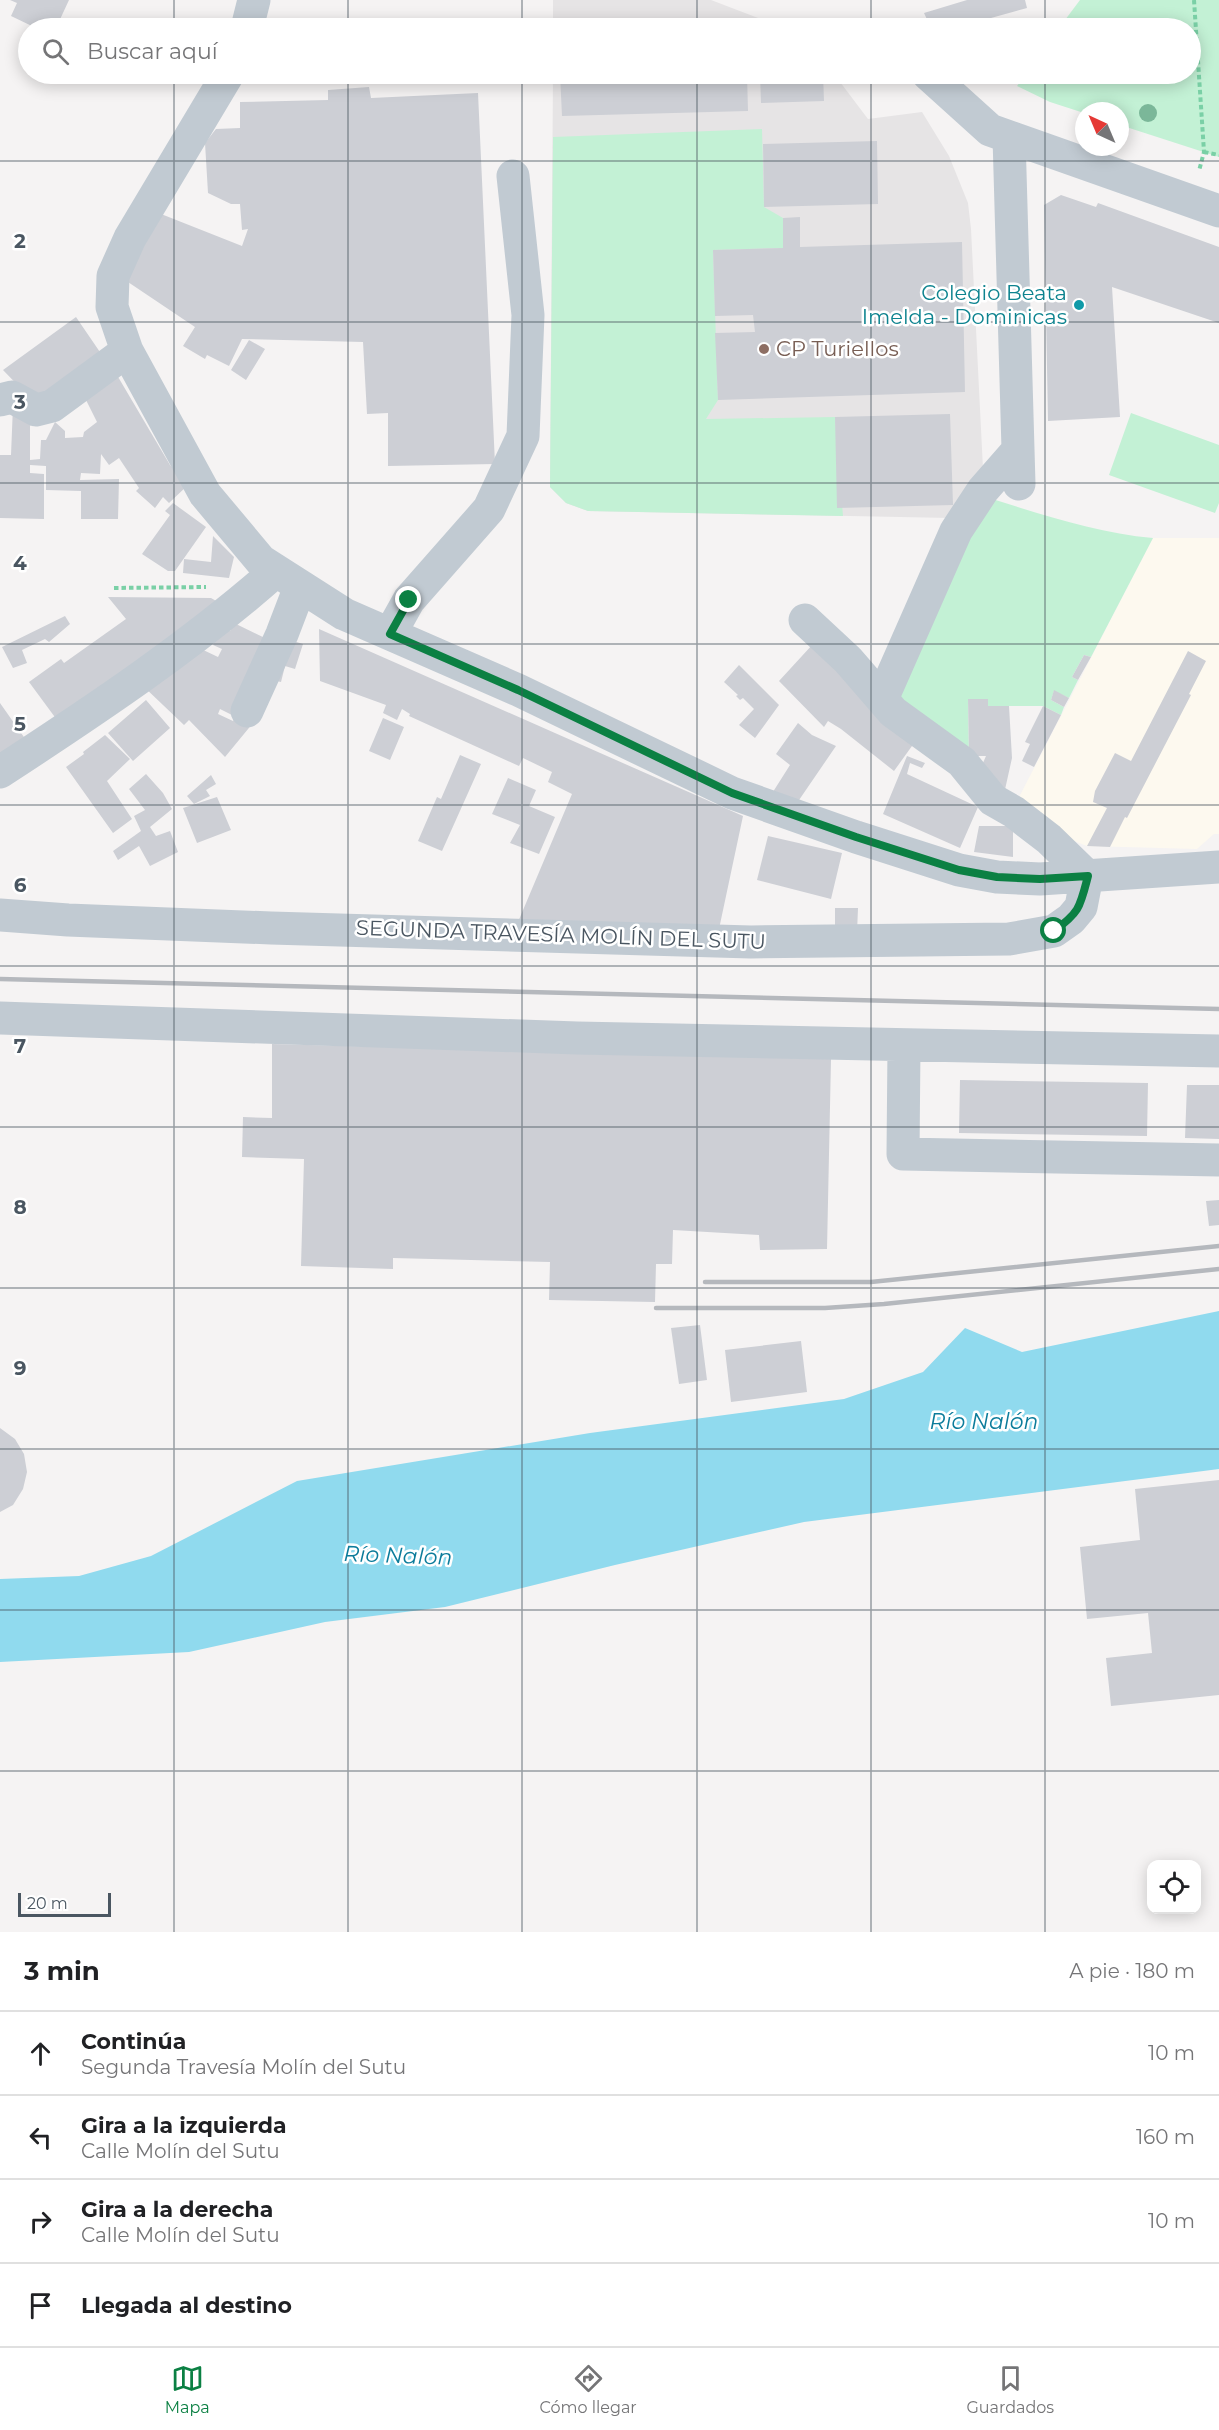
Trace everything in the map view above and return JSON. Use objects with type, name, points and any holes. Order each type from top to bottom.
[{"type":"street","points":[[250,18],[254,0]]},
{"type":"street","points":[[222,84],[130,238],[113,276],[112,308],[127,351],[205,494],[278,581],[344,614],[518,690],[732,793],[856,837],[959,870],[997,877],[1040,879],[1219,867]]},
{"type":"street","points":[[939,84],[990,130],[1204,206]]},
{"type":"street","points":[[1008,137],[1019,484]]},
{"type":"street","points":[[390,634],[409,600],[489,509],[523,436],[528,315],[513,176]]},
{"type":"street","points":[[0,400],[12,397],[36,410],[52,406],[127,351]]},
{"type":"street","points":[[882,699],[956,531],[983,490],[1018,450]]},
{"type":"street","points":[[247,711],[282,634],[278,581]]},
{"type":"street","points":[[0,772],[83,718],[234,607],[278,581]]},
{"type":"street","points":[[806,620],[848,660],[893,712],[963,762],[993,800],[1014,812],[1049,839],[1088,876]]},
{"type":"street","name":"SEGUNDA TRAVESÍA MOLÍN DEL SUTU","points":[[0,915],[271,928],[751,942],[1009,939],[1054,931],[1071,919],[1081,907],[1088,876]]},
{"type":"street","points":[[0,1018],[390,1033],[1219,1052]]},
{"type":"street","points":[[904,1046],[903,1154],[1219,1160]]},
{"type":"path","points":[[1194,0],[1195,18]]},
{"type":"path","points":[[1200,84],[1204,152],[1204,206]]},
{"type":"path","points":[[1204,152],[1219,155]]},
{"type":"path","points":[[114,588],[278,581]]},
{"type":"shaded area","points":[[553,0],[711,0],[758,18],[553,18]]},
{"type":"shaded area","name":"CP Turiellos","points":[[553,84],[842,84],[868,119],[922,112],[949,156],[968,203],[971,229],[983,469],[950,518],[588,511],[566,503],[550,487]]},
{"type":"shaded area","points":[[1153,538],[1219,538],[1219,834],[1214,834],[1197,849],[1087,846],[1064,837],[1017,801]]},
{"type":"green space","points":[[1080,0],[1219,0],[1219,157],[1129,128],[1129,102],[1075,102],[1075,110],[1050,102],[1017,86],[1018,84],[1201,84],[1201,18],[1066,18]]},
{"type":"green space","points":[[762,129],[764,207],[783,218],[783,248],[713,250],[718,400],[706,419],[835,417],[843,516],[588,511],[566,503],[550,487],[553,137]]},
{"type":"green space","points":[[1131,413],[1219,445],[1219,503],[1215,513],[1109,475]]},
{"type":"green space","points":[[986,497],[1089,527],[1153,538],[1091,657],[1084,655],[1072,677],[1078,680],[1069,698],[1054,691],[1051,700],[1064,707],[1061,715],[1043,706],[988,706],[987,699],[968,699],[969,756],[906,713],[896,685]]},
{"type":"water","name":"Río Nalón","points":[[1219,1311],[1219,1469],[804,1522],[445,1607],[325,1622],[189,1652],[0,1662],[0,1579],[79,1576],[151,1556],[297,1481],[590,1433],[844,1399],[923,1372],[965,1328],[1022,1352]]},
{"type":"building","points":[[10,0],[69,0],[61,18],[18,19],[11,16],[17,3]]},
{"type":"building","points":[[967,0],[1025,0],[1027,8],[991,18],[926,18],[924,13]]},
{"type":"building","points":[[560,84],[747,84],[748,111],[562,116]]},
{"type":"building","points":[[760,84],[823,84],[824,101],[761,103]]},
{"type":"building","points":[[369,87],[371,98],[478,93],[495,464],[388,466],[388,413],[367,414],[363,342],[242,339],[229,366],[207,355],[205,359],[183,346],[195,327],[122,278],[156,212],[242,246],[248,229],[242,230],[240,204],[231,204],[208,193],[205,143],[216,129],[240,128],[240,102],[328,100],[328,90]]},
{"type":"building","points":[[877,141],[878,204],[764,207],[763,144]]},
{"type":"building","name":"Colegio Beata Imelda - Dominicas","points":[[1061,195],[1096,207],[1098,203],[1219,247],[1219,323],[1112,287],[1120,417],[1048,421],[1044,205]]},
{"type":"building","points":[[800,217],[800,247],[962,242],[965,392],[718,400],[715,333],[755,332],[753,315],[715,316],[713,250],[783,248],[783,218]]},
{"type":"building","points":[[76,317],[104,358],[32,400],[3,370]]},
{"type":"building","points":[[249,340],[265,349],[246,380],[231,370]]},
{"type":"building","points":[[114,370],[170,465],[188,485],[169,503],[163,497],[155,508],[136,491],[139,488],[119,458],[109,465],[101,454],[100,474],[81,473],[80,480],[119,479],[118,519],[81,519],[81,491],[46,490],[46,466],[30,465],[30,473],[44,474],[44,519],[0,518],[0,455],[11,455],[13,406],[35,421],[30,426],[30,460],[40,459],[41,440],[46,440],[55,422],[65,431],[65,438],[83,437],[84,432],[97,422],[83,394]]},
{"type":"building","points":[[950,414],[953,505],[837,508],[835,417]]},
{"type":"building","points":[[173,503],[206,527],[175,571],[168,571],[142,554],[170,515],[165,511]]},
{"type":"building","points":[[213,536],[234,557],[229,578],[183,573],[184,559],[211,562]]},
{"type":"building","points":[[108,597],[211,598],[218,602],[57,720],[29,682],[61,659],[64,663],[126,619]]},
{"type":"building","points":[[65,616],[70,624],[49,642],[45,639],[22,650],[27,663],[13,668],[2,647]]},
{"type":"building","points":[[234,623],[267,639],[232,715],[220,709],[218,714],[233,721],[238,714],[253,723],[225,757],[189,720],[184,725],[142,685],[197,647],[218,657],[222,649],[213,645],[221,626],[230,631]]},
{"type":"building","points":[[319,629],[743,816],[719,929],[518,922],[572,794],[548,782],[552,772],[523,758],[519,766],[409,716],[410,714],[402,709],[397,720],[383,713],[386,705],[320,681]]},
{"type":"building","points":[[287,639],[303,644],[295,669],[285,666],[281,682],[272,680]]},
{"type":"building","points":[[813,644],[917,739],[894,771],[841,729],[828,721],[824,727],[779,681]]},
{"type":"building","points":[[1188,651],[1206,661],[1189,694],[1191,695],[1110,847],[1087,846],[1107,808],[1093,802],[1095,791],[1115,753],[1131,761]]},
{"type":"building","points":[[1084,655],[1091,657],[1078,680],[1072,677]]},
{"type":"building","points":[[739,665],[779,705],[755,738],[739,725],[754,709],[743,698],[740,700],[736,696],[738,695],[724,682]]},
{"type":"building","points":[[1054,690],[1069,698],[1064,707],[1051,700]]},
{"type":"building","points":[[968,699],[988,699],[988,706],[1009,706],[1012,758],[1004,794],[979,772],[986,756],[969,756]]},
{"type":"building","points":[[146,700],[170,728],[133,761],[108,733]]},
{"type":"building","points":[[0,703],[26,740],[0,755]]},
{"type":"building","points":[[1043,706],[1061,715],[1034,767],[1022,761],[1030,744],[1025,742]]},
{"type":"building","points":[[383,718],[404,727],[390,760],[369,751]]},
{"type":"building","points":[[798,723],[812,735],[836,746],[797,803],[771,795],[790,765],[776,754]]},
{"type":"building","points":[[105,735],[130,759],[107,781],[132,819],[113,833],[66,767]]},
{"type":"building","points":[[460,755],[481,764],[442,851],[418,841],[437,797],[441,799]]},
{"type":"building","points":[[907,756],[925,763],[922,768],[910,763],[907,774],[978,807],[960,848],[883,814]]},
{"type":"building","points":[[146,774],[163,793],[172,809],[150,827],[156,836],[170,831],[178,852],[150,866],[139,846],[118,860],[113,851],[141,831],[134,816],[145,810],[129,789]]},
{"type":"building","points":[[211,775],[216,784],[206,790],[210,796],[194,804],[187,796]]},
{"type":"building","points":[[508,778],[536,790],[529,806],[555,817],[539,854],[510,843],[520,825],[492,814]]},
{"type":"building","points":[[217,797],[231,830],[197,843],[183,808]]},
{"type":"building","points":[[979,826],[1013,826],[1013,857],[974,852]]},
{"type":"building","points":[[768,836],[842,853],[831,899],[757,880]]},
{"type":"building","points":[[835,908],[858,908],[857,933],[835,933]]},
{"type":"building","points":[[272,1044],[831,1059],[827,1249],[760,1250],[759,1235],[673,1230],[672,1264],[656,1264],[655,1302],[549,1300],[550,1262],[393,1258],[393,1269],[301,1266],[304,1159],[242,1157],[243,1117],[272,1118]]},
{"type":"building","points":[[960,1080],[1148,1083],[1147,1136],[959,1133]]},
{"type":"building","points":[[1187,1085],[1219,1085],[1219,1139],[1185,1138]]},
{"type":"building","points":[[1219,1200],[1219,1225],[1209,1226],[1206,1201]]},
{"type":"building","points":[[700,1325],[707,1380],[679,1384],[671,1328]]},
{"type":"building","points":[[801,1341],[807,1392],[731,1402],[725,1350]]},
{"type":"building","points":[[0,1428],[15,1439],[24,1454],[27,1472],[23,1489],[13,1505],[0,1512]]},
{"type":"building","points":[[1219,1480],[1219,1695],[1111,1706],[1106,1658],[1152,1653],[1148,1613],[1087,1619],[1080,1547],[1140,1540],[1135,1489]]},
{"type":"railway","points":[[0,979],[1219,1009]]},
{"type":"railway","points":[[705,1282],[871,1282],[1219,1246]]},
{"type":"railway","points":[[656,1308],[825,1308],[884,1304],[1219,1269]]},
{"type":"place","name":"Colegio Beata Imelda - Dominicas","points":[[1079,305]]},
{"type":"place","name":"CP Turiellos","points":[[764,349]]},
{"type":"route","points":[[409,600],[390,634],[518,690],[732,793],[856,837],[959,870],[997,877],[1040,879],[1088,876],[1081,907],[1071,919],[1054,931]]}]
